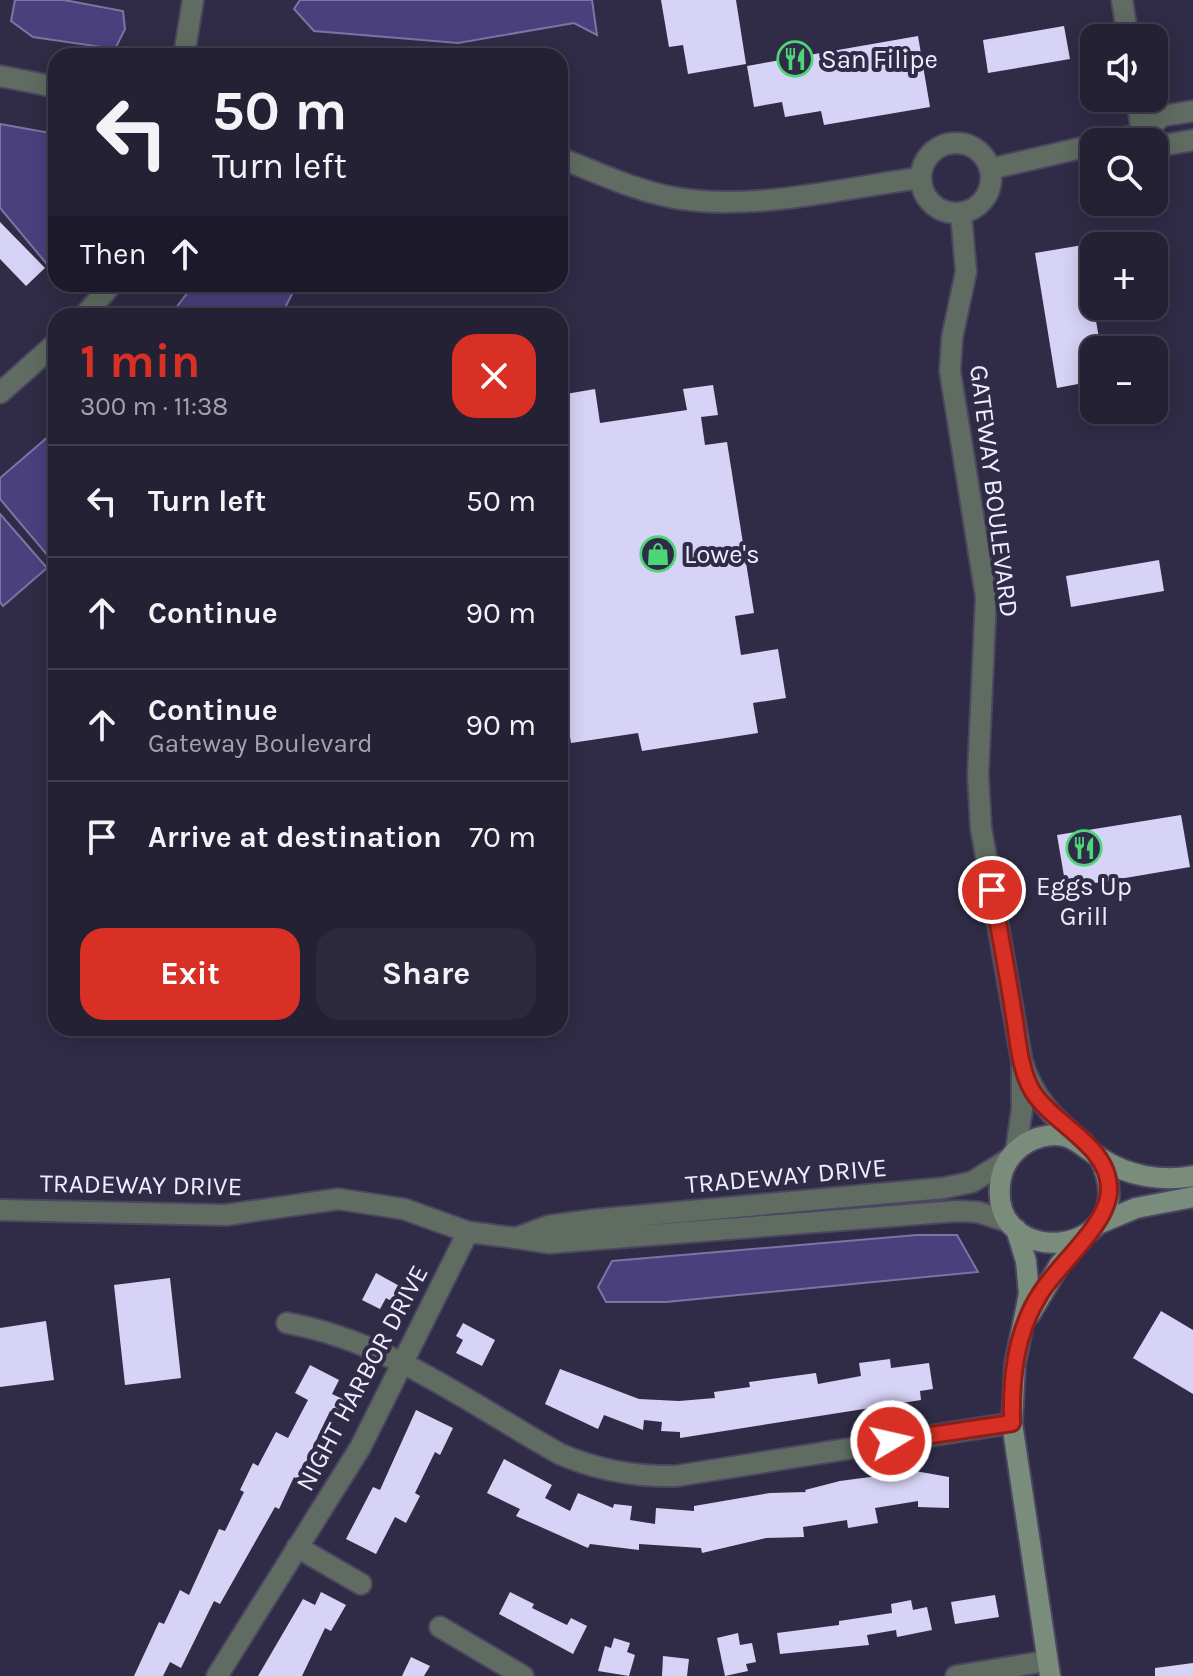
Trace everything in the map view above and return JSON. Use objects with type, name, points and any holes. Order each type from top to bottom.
[{"type":"street","points":[[185,48],[193,0]]},
{"type":"street","points":[[1122,0],[1126,24]]},
{"type":"street","points":[[0,76],[48,85]]},
{"type":"street","points":[[1149,128],[1162,116],[1193,111]]},
{"type":"street","points":[[1168,144],[1193,140]]},
{"type":"street","points":[[950,142],[979,151],[990,169],[988,192],[981,202],[961,213],[941,210],[933,205],[922,188],[920,178],[925,160],[950,142]]},
{"type":"street","points":[[990,169],[1080,148]]},
{"type":"street","points":[[568,161],[656,193],[709,201],[766,199],[920,178]]},
{"type":"street","name":"GATEWAY BOULEVARD","points":[[961,213],[966,272],[952,338],[950,371],[986,597],[979,812],[1022,1062]]},
{"type":"street","points":[[91,308],[105,292]]},
{"type":"street","points":[[0,393],[48,350]]},
{"type":"street","points":[[1022,1062],[1032,1090],[1054,1119],[1093,1151],[1107,1173],[1109,1191],[1106,1208],[1037,1297],[1023,1329]]},
{"type":"street","points":[[956,1676],[1048,1668],[1012,1423],[1011,1390],[1029,1294],[1026,1261],[999,1191],[1012,1155],[1022,1109],[1022,1062]]},
{"type":"street","points":[[1012,1155],[1028,1141],[1058,1135],[1140,1175],[1164,1180],[1193,1176]]},
{"type":"street","name":"TRADEWAY DRIVE","points":[[516,1238],[548,1226],[592,1220],[944,1188],[972,1182],[1012,1155]]},
{"type":"street","points":[[1012,1226],[1031,1240],[1049,1245],[1067,1244],[1136,1208],[1193,1197]]},
{"type":"street","name":"TRADEWAY DRIVE","points":[[0,1210],[226,1215],[338,1199],[404,1209],[468,1232],[549,1243],[957,1211],[978,1212],[1012,1226]]},
{"type":"street","name":"NIGHT HARBOR DRIVE","points":[[217,1676],[360,1448],[468,1232]]},
{"type":"street","points":[[287,1323],[354,1340],[405,1363],[560,1454],[638,1475],[676,1476],[1012,1423]]},
{"type":"street","points":[[297,1547],[361,1584]]},
{"type":"street","points":[[440,1627],[488,1667],[523,1676]]},
{"type":"shaded area","points":[[15,0],[64,0],[123,11],[125,29],[116,48],[108,48],[33,37],[11,21]]},
{"type":"shaded area","points":[[300,0],[592,0],[597,35],[574,23],[458,43],[314,31],[294,9]]},
{"type":"shaded area","points":[[0,124],[48,133],[48,265],[0,208]]},
{"type":"shaded area","points":[[188,292],[293,292],[285,308],[176,308]]},
{"type":"shaded area","points":[[48,437],[48,556],[0,499],[0,478]]},
{"type":"shaded area","points":[[0,514],[47,568],[3,606],[0,602]]},
{"type":"shaded area","points":[[917,1235],[957,1235],[978,1272],[666,1302],[606,1302],[598,1287],[612,1261]]},
{"type":"building","points":[[661,0],[736,0],[746,64],[688,74],[683,45],[669,47]]},
{"type":"building","points":[[1064,26],[1070,59],[988,73],[983,40]]},
{"type":"building","points":[[918,36],[930,107],[824,125],[821,111],[785,117],[782,102],[754,107],[747,66]]},
{"type":"building","points":[[0,222],[45,268],[26,286],[0,259]]},
{"type":"building","points":[[1080,246],[1080,320],[1096,320],[1099,336],[1080,336],[1080,384],[1057,388],[1035,253]]},
{"type":"building","points":[[713,385],[718,415],[701,417],[705,445],[727,442],[754,613],[735,616],[741,655],[778,649],[786,698],[753,703],[758,733],[642,751],[638,733],[571,743],[568,724],[568,394],[595,389],[600,423],[687,410],[683,389]]},
{"type":"building","points":[[1159,560],[1164,591],[1071,607],[1066,576]]},
{"type":"building","points":[[1181,815],[1190,867],[1066,888],[1057,835]]},
{"type":"building","points":[[376,1273],[403,1288],[395,1303],[386,1298],[380,1309],[362,1300]]},
{"type":"building","points":[[170,1278],[181,1378],[125,1385],[114,1285]]},
{"type":"building","points":[[1161,1311],[1193,1330],[1193,1394],[1133,1358]]},
{"type":"building","points":[[46,1321],[54,1380],[0,1387],[0,1328]]},
{"type":"building","points":[[463,1323],[495,1340],[482,1366],[456,1353],[463,1340],[456,1336]]},
{"type":"building","points":[[890,1359],[891,1368],[929,1363],[933,1389],[920,1391],[921,1400],[680,1438],[680,1432],[661,1431],[662,1422],[644,1420],[643,1430],[604,1415],[598,1429],[545,1404],[560,1369],[639,1399],[679,1401],[715,1398],[714,1392],[750,1387],[749,1382],[816,1373],[818,1384],[861,1376],[859,1363]]},
{"type":"building","points":[[310,1365],[339,1380],[332,1394],[345,1400],[337,1415],[330,1411],[298,1479],[294,1477],[279,1509],[275,1507],[220,1604],[214,1601],[181,1668],[170,1662],[163,1676],[134,1676],[159,1622],[164,1624],[180,1590],[189,1595],[219,1529],[225,1531],[244,1492],[240,1490],[253,1463],[258,1466],[276,1432],[288,1438],[308,1400],[295,1393]]},
{"type":"building","points":[[416,1410],[453,1428],[440,1455],[435,1452],[415,1493],[420,1496],[406,1523],[395,1517],[376,1554],[346,1539],[373,1487],[380,1490]]},
{"type":"building","points":[[504,1459],[552,1485],[545,1498],[570,1511],[578,1493],[613,1508],[614,1504],[632,1506],[630,1520],[655,1524],[656,1508],[694,1511],[694,1506],[770,1493],[806,1492],[840,1481],[915,1471],[949,1477],[949,1508],[918,1507],[918,1501],[875,1508],[878,1523],[848,1528],[847,1520],[803,1527],[804,1537],[766,1538],[702,1553],[701,1548],[639,1544],[639,1550],[590,1544],[588,1548],[516,1516],[520,1509],[487,1493]]},
{"type":"building","points":[[321,1592],[346,1605],[331,1631],[325,1628],[302,1676],[258,1676],[303,1599],[315,1605]]},
{"type":"building","points":[[510,1592],[534,1604],[532,1608],[567,1625],[571,1618],[587,1626],[573,1654],[499,1614]]},
{"type":"building","points":[[995,1595],[999,1617],[955,1624],[951,1602]]},
{"type":"building","points":[[911,1600],[913,1610],[927,1607],[932,1630],[897,1637],[896,1630],[867,1635],[869,1645],[780,1654],[777,1633],[839,1625],[839,1621],[892,1613],[891,1604]]},
{"type":"building","points":[[738,1633],[740,1645],[752,1643],[756,1662],[746,1664],[748,1671],[725,1676],[717,1638]]},
{"type":"building","points":[[614,1638],[630,1643],[627,1652],[635,1655],[629,1676],[598,1671],[605,1646],[611,1648]]},
{"type":"building","points":[[663,1656],[689,1659],[687,1676],[662,1676]]},
{"type":"building","points":[[411,1657],[430,1666],[424,1676],[402,1676]]},
{"type":"building","points":[[1193,1663],[1193,1676],[1155,1676],[1155,1668]]},
{"type":"place","name":"San Filipe","points":[[795,59]]},
{"type":"place","name":"Lowe's","points":[[658,554]]},
{"type":"place","name":"Eggs Up Grill","points":[[1084,848]]},
{"type":"route","points":[[891,1441],[1012,1423],[1011,1390],[1023,1329],[1037,1297],[1060,1264],[1098,1224],[1106,1208],[1109,1191],[1107,1173],[1099,1157],[1054,1119],[1032,1090],[1022,1062],[992,890]]}]
